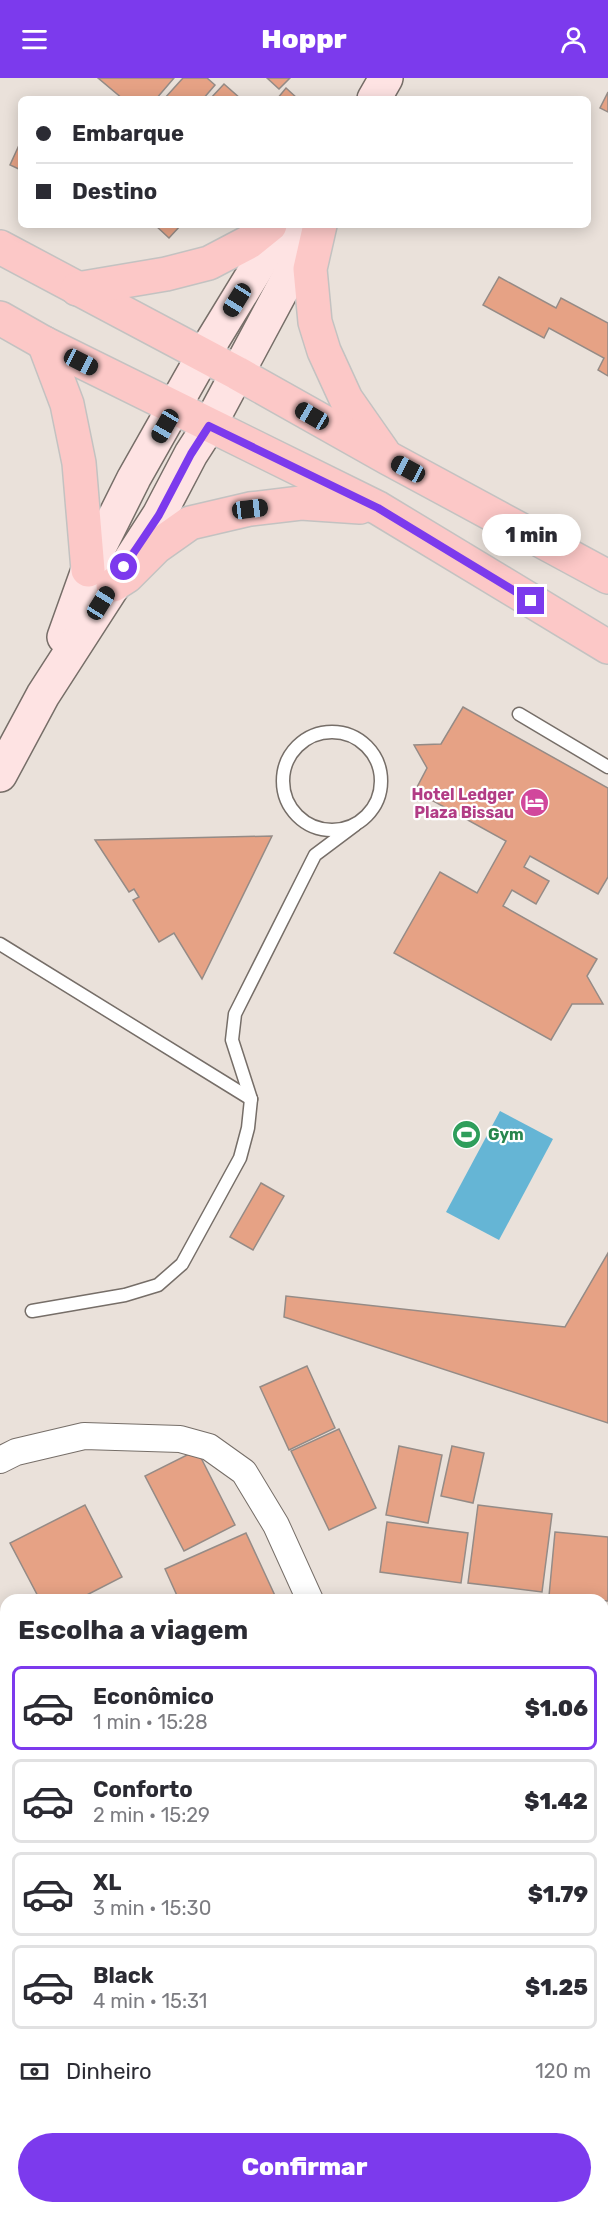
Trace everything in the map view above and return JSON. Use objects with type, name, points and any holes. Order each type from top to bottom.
[{"type":"main road","points":[[77,289],[166,274],[210,263],[249,242],[266,228]]},
{"type":"main road","points":[[317,228],[309,269],[315,322],[324,351],[346,399],[388,458]]},
{"type":"main road","points":[[0,247],[237,373],[608,577]]},
{"type":"main road","points":[[0,318],[44,343],[175,409],[378,508],[608,647]]},
{"type":"main road","points":[[44,343],[67,404],[100,577],[127,576],[156,547],[190,523],[250,509],[301,503],[378,508]]},
{"type":"street","points":[[376,96],[386,78]]},
{"type":"street","points":[[0,775],[43,695],[100,577],[134,478],[203,356],[281,228]]},
{"type":"street","points":[[100,577],[159,515],[316,228]]},
{"type":"street","points":[[0,1460],[16,1452],[84,1436],[180,1439],[209,1447],[244,1472],[276,1525],[307,1594]]},
{"type":"lane","points":[[519,714],[608,767]]},
{"type":"lane","points":[[32,1311],[125,1295],[158,1285],[182,1264],[240,1158],[248,1128],[251,1099],[232,1040],[235,1014],[315,855],[355,825],[368,815],[381,792],[380,765],[367,745],[344,733],[318,733],[308,738],[291,754],[283,777],[284,794],[292,809],[309,825],[328,830],[345,829],[355,825]]},
{"type":"lane","points":[[0,944],[251,1099]]},
{"type":"water","points":[[500,1111],[553,1139],[499,1240],[446,1212]]},
{"type":"building","points":[[98,78],[174,78],[159,96],[119,96]]},
{"type":"building","points":[[183,78],[207,78],[215,85],[206,96],[167,96]]},
{"type":"building","points":[[267,78],[290,78],[279,89]]},
{"type":"building","points":[[224,84],[238,96],[213,96]]},
{"type":"building","points":[[286,88],[295,96],[279,96]]},
{"type":"building","points":[[608,92],[608,112],[600,108]]},
{"type":"building","points":[[18,147],[18,169],[10,165]]},
{"type":"building","points":[[158,228],[178,228],[169,238]]},
{"type":"building","points":[[499,277],[556,308],[561,298],[608,323],[608,376],[598,370],[604,358],[549,328],[544,338],[483,305]]},
{"type":"building","points":[[463,707],[608,788],[608,877],[598,894],[530,856],[524,867],[549,881],[536,904],[512,890],[503,906],[597,959],[587,976],[603,1004],[572,1004],[551,1040],[394,953],[440,872],[477,893],[506,841],[415,791],[427,768],[414,745],[441,744]]},
{"type":"building","points":[[272,836],[202,979],[174,933],[159,942],[133,900],[139,897],[134,889],[129,892],[95,840]]},
{"type":"building","points":[[261,1183],[284,1196],[253,1250],[230,1237]]},
{"type":"building","points":[[608,1253],[608,1423],[284,1317],[286,1296],[565,1327]]},
{"type":"building","points":[[307,1366],[335,1428],[289,1450],[260,1387]]},
{"type":"building","points":[[339,1429],[376,1508],[329,1530],[291,1451]]},
{"type":"building","points":[[399,1446],[442,1455],[428,1523],[386,1515]]},
{"type":"building","points":[[452,1446],[484,1453],[473,1503],[441,1496]]},
{"type":"building","points":[[197,1450],[235,1525],[184,1551],[145,1476]]},
{"type":"building","points":[[85,1505],[122,1577],[89,1594],[37,1594],[10,1543]]},
{"type":"building","points":[[478,1505],[552,1514],[542,1592],[468,1583]]},
{"type":"building","points":[[387,1522],[468,1533],[461,1583],[380,1572]]},
{"type":"building","points":[[555,1532],[608,1537],[608,1594],[549,1594]]},
{"type":"building","points":[[246,1533],[274,1594],[176,1594],[165,1569]]},
{"type":"place","name":"Hotel Ledger Plaza Bissau","points":[[535,803]]},
{"type":"place","name":"Gym","points":[[467,1134]]},
{"type":"route","points":[[124,567],[159,515],[191,454],[209,426],[378,508],[531,601]]}]
